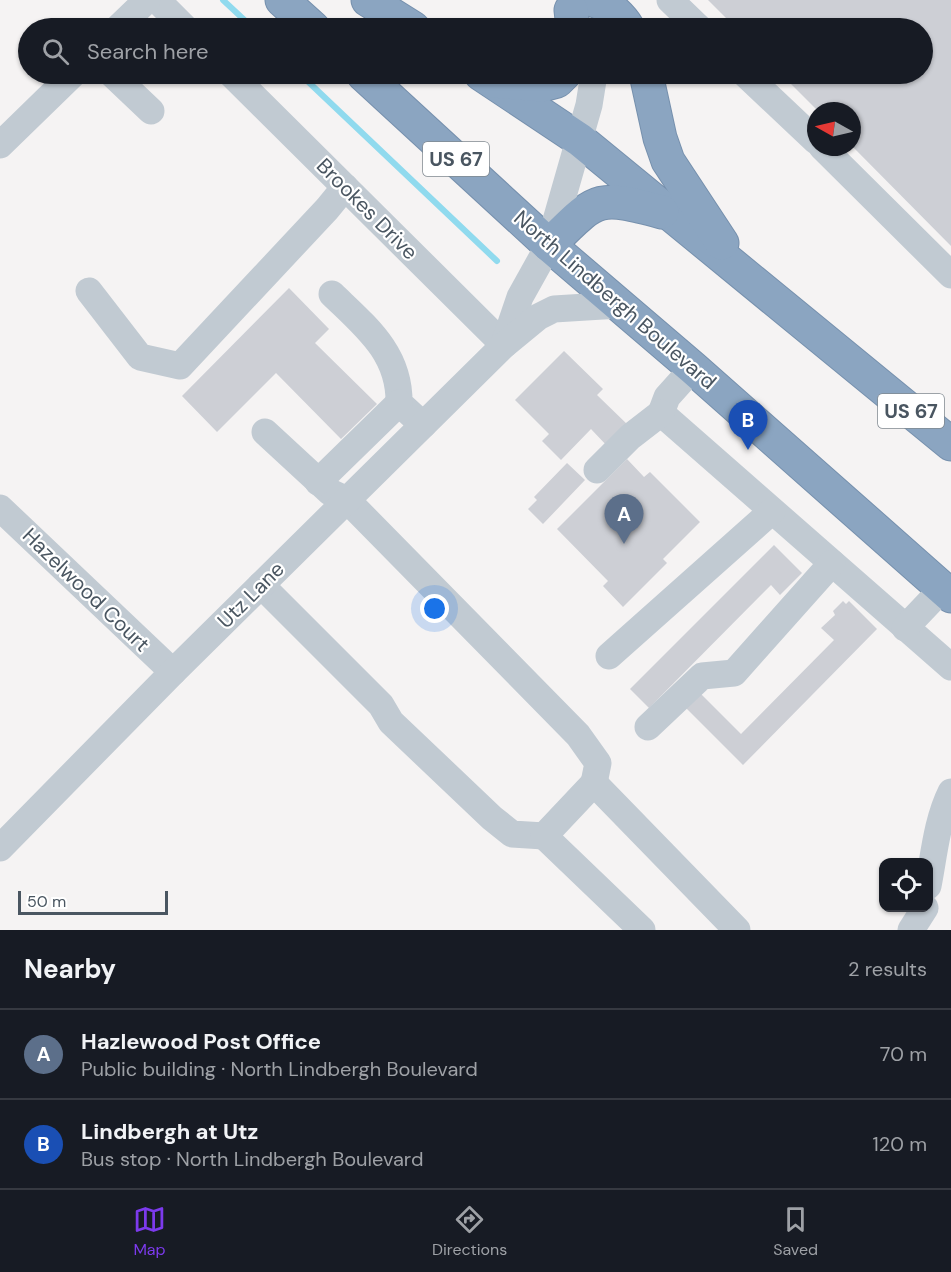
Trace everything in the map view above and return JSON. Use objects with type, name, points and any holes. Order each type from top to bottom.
[{"type":"highway","points":[[282,0],[302,18]]},
{"type":"highway","points":[[368,0],[396,18]]},
{"type":"highway","points":[[577,13],[601,2],[622,18]]},
{"type":"highway","name":"North Lindbergh Boulevard","points":[[374,84],[549,245],[693,368],[947,592]]},
{"type":"highway","name":"US 67","points":[[497,84],[580,140],[951,444]]},
{"type":"highway","points":[[649,84],[668,161],[741,271]]},
{"type":"highway","points":[[549,245],[593,204],[609,201],[628,203],[672,215]]},
{"type":"street","points":[[128,18],[147,0]]},
{"type":"street","points":[[157,0],[175,18]]},
{"type":"street","points":[[670,0],[689,18]]},
{"type":"street","points":[[0,145],[63,84]]},
{"type":"street","points":[[123,84],[151,111]]},
{"type":"street","name":"Brookes Drive","points":[[241,84],[504,345]]},
{"type":"street","name":"Utz Lane","points":[[504,345],[520,297],[549,245],[580,140],[592,84]]},
{"type":"street","points":[[756,84],[807,133]]},
{"type":"street","points":[[831,156],[951,275]]},
{"type":"street","points":[[89,291],[140,357],[180,366],[345,187]]},
{"type":"street","points":[[318,482],[399,403],[395,368],[378,339],[332,294]]},
{"type":"street","name":"Utz Lane","points":[[0,848],[173,672],[504,345],[538,317],[554,309],[618,305]]},
{"type":"street","points":[[597,470],[630,437],[661,413],[667,397],[693,368]]},
{"type":"street","points":[[399,403],[423,425]]},
{"type":"street","points":[[661,413],[951,667]]},
{"type":"street","points":[[265,432],[330,492],[347,500],[578,735],[598,763],[594,783],[544,836]]},
{"type":"street","name":"Hazelwood Court","points":[[0,508],[173,672]]},
{"type":"street","points":[[609,656],[772,511]]},
{"type":"street","points":[[648,727],[702,676],[734,674],[832,563]]},
{"type":"street","points":[[261,585],[381,705],[391,722],[492,818],[512,834],[544,836],[642,930]]},
{"type":"street","points":[[905,628],[947,592]]},
{"type":"street","points":[[594,783],[737,930]]},
{"type":"street","points":[[933,858],[951,792]]},
{"type":"street","points":[[911,930],[922,912]]},
{"type":"building","points":[[708,0],[951,0],[951,246],[861,155],[861,102],[809,102],[791,84],[933,84],[933,18],[726,18]]},
{"type":"building","points":[[289,288],[329,329],[315,343],[377,404],[341,439],[276,373],[217,432],[182,396]]},
{"type":"building","points":[[564,351],[603,389],[597,395],[630,427],[609,448],[591,429],[561,460],[542,441],[549,434],[515,400]]},
{"type":"building","points":[[627,459],[644,477],[650,472],[700,522],[663,559],[667,563],[623,607],[603,586],[608,581],[557,529]]},
{"type":"building","points":[[567,463],[585,480],[543,524],[528,509],[537,500],[534,497]]},
{"type":"building","points":[[774,545],[802,573],[780,595],[771,585],[649,708],[630,689]]},
{"type":"building","points":[[843,601],[846,604],[849,601],[877,629],[743,765],[684,706],[699,692],[741,734],[834,640],[821,628],[835,615],[833,611]]},
{"type":"waterway","points":[[223,0],[242,18]]},
{"type":"waterway","points":[[311,84],[497,261]]},
{"type":"place","name":"Lindbergh at Utz","points":[[748,450]]},
{"type":"place","name":"Hazlewood Post Office","points":[[624,544]]}]
